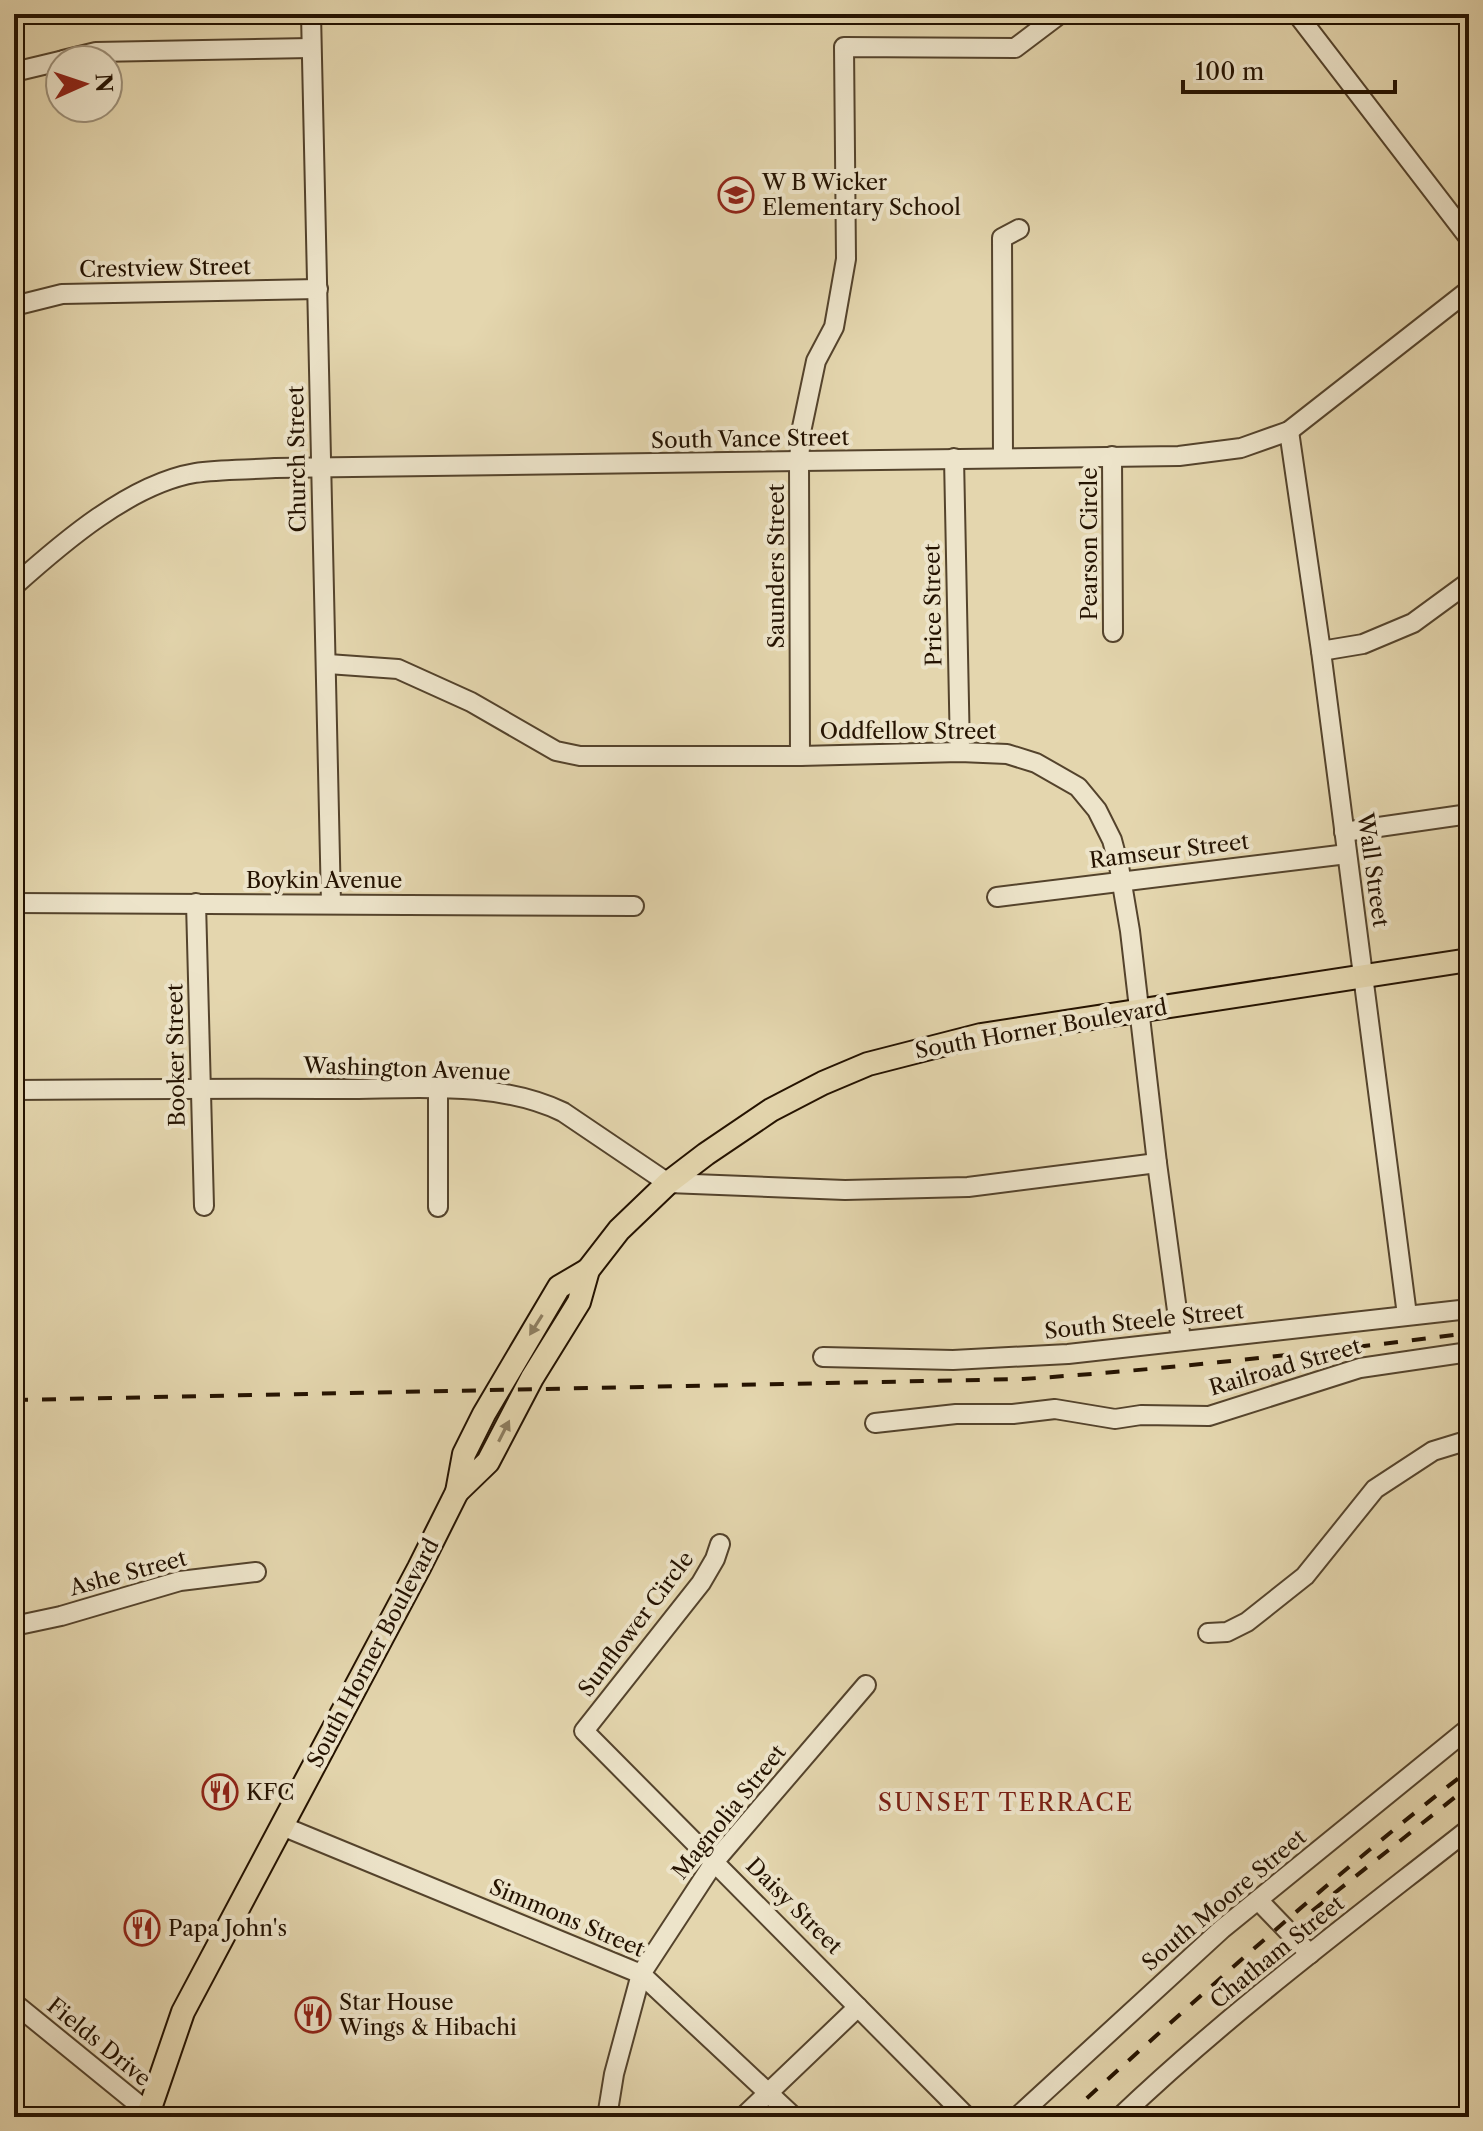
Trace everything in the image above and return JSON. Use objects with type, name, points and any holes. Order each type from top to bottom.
[{"type":"main road","name":"South Horner Boulevard","points":[[147,2116],[183,2012],[457,1492],[464,1454],[504,1377],[559,1287],[588,1270],[619,1230],[668,1183],[771,1110],[868,1064],[981,1035],[1469,960]]},
{"type":"street","name":"Church Street","points":[[311,14],[331,903]]},
{"type":"street","name":"Saunders Street","points":[[800,756],[799,462],[801,432],[816,361],[834,327],[846,259],[844,47],[1015,48],[1060,14]]},
{"type":"street","points":[[1297,14],[1469,238]]},
{"type":"street","points":[[124,51],[311,48]]},
{"type":"street","points":[[14,72],[44,64]]},
{"type":"street","points":[[1003,457],[1002,238],[1019,229]]},
{"type":"street","name":"Crestview Street","points":[[14,306],[62,294],[318,289]]},
{"type":"street","name":"South Vance Street","points":[[14,586],[99,517],[136,493],[193,473],[319,468],[1179,456],[1241,448],[1289,431],[1469,290]]},
{"type":"street","name":"Wall Street","points":[[1289,431],[1321,651],[1407,1315]]},
{"type":"street","name":"Pearson Circle","points":[[1112,456],[1113,632]]},
{"type":"street","name":"Price Street","points":[[954,458],[960,752]]},
{"type":"street","points":[[1321,651],[1363,644],[1413,623],[1469,582]]},
{"type":"street","name":"Oddfellow Street","points":[[328,664],[398,669],[471,702],[556,751],[599,756],[1007,754],[1036,763],[1078,787],[1097,810],[1112,840],[1130,931],[1181,1340]]},
{"type":"street","points":[[1344,832],[1469,814]]},
{"type":"street","name":"Ramseur Street","points":[[997,897],[1347,854]]},
{"type":"street","name":"Boykin Avenue","points":[[14,903],[634,906]]},
{"type":"street","name":"Booker Street","points":[[196,903],[204,1206]]},
{"type":"street","name":"Washington Avenue","points":[[14,1090],[201,1088],[438,1090],[512,1094],[563,1112],[668,1183]]},
{"type":"street","points":[[438,1090],[438,1207]]},
{"type":"street","points":[[668,1183],[845,1190],[968,1187],[1157,1163]]},
{"type":"street","name":"South Steele Street","points":[[823,1357],[953,1360],[1068,1354],[1469,1309]]},
{"type":"street","name":"Railroad Street","points":[[875,1423],[956,1414],[1013,1414],[1055,1409],[1115,1419],[1141,1415],[1209,1416],[1360,1368],[1469,1352]]},
{"type":"street","points":[[1208,1633],[1227,1632],[1247,1622],[1305,1576],[1375,1489],[1433,1451],[1469,1440]]},
{"type":"street","name":"Sunflower Circle","points":[[584,1731],[701,1583],[720,1544]]},
{"type":"street","name":"Ashe Street","points":[[14,1626],[61,1616],[180,1581],[256,1572]]},
{"type":"street","name":"Magnolia Street","points":[[607,2117],[614,2074],[641,1974],[715,1861],[866,1685]]},
{"type":"street","name":"South Moore Street","points":[[1017,2117],[1222,1929],[1469,1728]]},
{"type":"street","name":"Daisy Street","points":[[584,1731],[967,2117]]},
{"type":"street","name":"Simmons Street","points":[[282,1826],[641,1974],[794,2117]]},
{"type":"street","name":"Chatham Street","points":[[1120,2117],[1159,2080],[1310,1954],[1469,1829]]},
{"type":"street","points":[[1258,1900],[1310,1954]]},
{"type":"street","name":"Fields Drive","points":[[14,2003],[147,2116]]},
{"type":"street","points":[[743,2117],[858,2007]]},
{"type":"railway","points":[[14,1400],[1023,1379],[1246,1359],[1469,1333]]},
{"type":"railway","points":[[1066,2117],[1314,1896],[1469,1770]]},
{"type":"railway","points":[[1312,1911],[1469,1786]]},
{"type":"place","name":"W B Wicker Elementary School","points":[[736,195]]},
{"type":"place","name":"KFC","points":[[220,1792]]},
{"type":"place","name":"Papa John's","points":[[142,1928]]},
{"type":"place","name":"Star House Wings & Hibachi","points":[[313,2015]]},
{"type":"district","name":"SUNSET TERRACE","points":[[1006,1802]]}]
